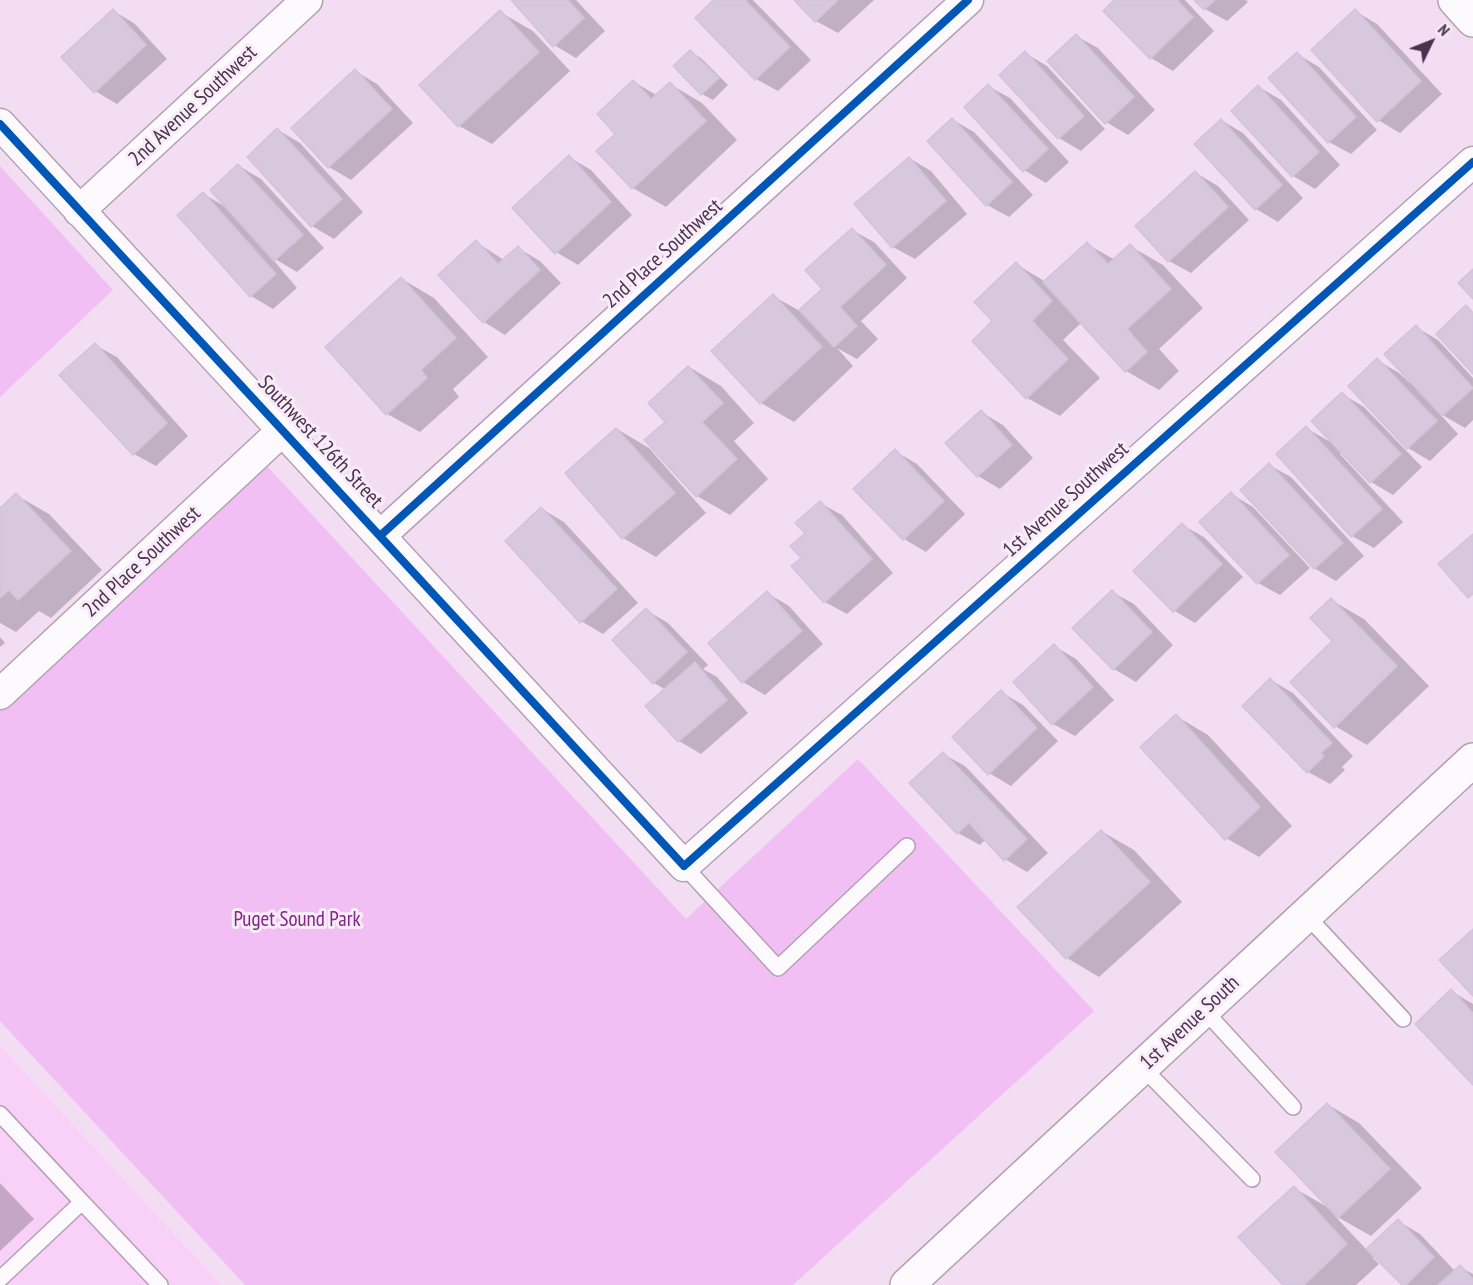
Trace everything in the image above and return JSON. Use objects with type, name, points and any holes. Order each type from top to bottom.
[{"type":"main road","points":[[1455,0],[1473,20]]},
{"type":"main road","name":"1st Avenue South","points":[[907,1285],[1473,760]]},
{"type":"street","name":"2nd Avenue Southwest","points":[[79,211],[307,0]]},
{"type":"street","name":"2nd Place Southwest","points":[[381,535],[969,0]]},
{"type":"street","name":"Southwest 126th Street","points":[[0,124],[284,429],[684,866]]},
{"type":"street","name":"1st Avenue Southwest","points":[[684,866],[1473,162]]},
{"type":"street","name":"2nd Place Southwest","points":[[0,694],[284,429]]},
{"type":"lane","points":[[684,866],[778,968],[907,846]]},
{"type":"lane","points":[[1306,915],[1403,1019]]},
{"type":"lane","points":[[1204,1010],[1293,1107]]},
{"type":"lane","points":[[1142,1067],[1252,1179]]},
{"type":"lane","points":[[0,1114],[160,1285]]},
{"type":"lane","points":[[0,1279],[82,1202]]},
{"type":"shaded area","points":[[0,1046],[221,1285],[0,1285]]},
{"type":"green space","points":[[0,166],[113,290],[0,397]]},
{"type":"green space","name":"Puget Sound Park","points":[[267,466],[686,919],[858,759],[1094,1011],[793,1285],[245,1285],[0,1021],[0,707]]},
{"type":"building","points":[[511,0],[568,0],[584,18],[553,47]]},
{"type":"building","points":[[713,0],[745,0],[790,47],[755,80],[695,18]]},
{"type":"building","points":[[794,0],[838,0],[815,22]]},
{"type":"building","points":[[1114,0],[1177,0],[1193,17],[1150,59],[1103,11]]},
{"type":"building","points":[[1194,0],[1215,0],[1204,10]]},
{"type":"building","points":[[113,9],[146,45],[94,93],[61,57]]},
{"type":"building","points":[[1355,9],[1421,81],[1377,122],[1311,50]]},
{"type":"building","points":[[500,10],[539,52],[458,127],[419,85]]},
{"type":"building","points":[[1076,34],[1134,97],[1105,124],[1047,61]]},
{"type":"building","points":[[690,50],[719,78],[701,95],[673,66]]},
{"type":"building","points":[[1025,51],[1084,116],[1058,139],[999,75]]},
{"type":"building","points":[[1297,52],[1356,117],[1328,143],[1268,78]]},
{"type":"building","points":[[355,69],[392,109],[328,168],[291,128]]},
{"type":"building","points":[[633,80],[651,99],[670,82],[706,121],[632,189],[596,151],[615,134],[597,114]]},
{"type":"building","points":[[988,84],[1048,149],[1023,172],[964,107]]},
{"type":"building","points":[[1258,85],[1319,152],[1292,177],[1231,111]]},
{"type":"building","points":[[952,118],[1012,182],[986,206],[927,141]]},
{"type":"building","points":[[1221,119],[1282,185],[1255,210],[1194,144]]},
{"type":"building","points":[[277,128],[342,199],[311,227],[247,157]]},
{"type":"building","points":[[569,155],[611,202],[555,254],[512,208]]},
{"type":"building","points":[[909,157],[946,201],[892,248],[854,204]]},
{"type":"building","points":[[238,164],[303,235],[274,261],[210,190]]},
{"type":"building","points":[[1195,171],[1228,207],[1168,262],[1135,226]]},
{"type":"building","points":[[203,192],[276,274],[250,297],[177,215]]},
{"type":"building","points":[[852,228],[886,265],[840,307],[857,326],[834,347],[799,310],[822,289],[805,270]]},
{"type":"building","points":[[476,240],[498,264],[518,246],[540,270],[483,323],[438,275]]},
{"type":"building","points":[[1087,242],[1108,264],[1130,244],[1171,289],[1127,329],[1147,352],[1125,372],[1043,282]]},
{"type":"building","points":[[1016,262],[1052,301],[1032,321],[1068,359],[1026,399],[972,341],[992,321],[974,302]]},
{"type":"building","points":[[1473,269],[1473,299],[1458,283]]},
{"type":"building","points":[[401,277],[456,338],[421,370],[427,378],[386,415],[325,347]]},
{"type":"building","points":[[773,294],[822,347],[760,404],[711,351]]},
{"type":"building","points":[[1466,305],[1473,313],[1473,374],[1436,334]]},
{"type":"building","points":[[1416,325],[1473,388],[1442,416],[1384,354]]},
{"type":"building","points":[[95,343],[167,423],[133,455],[59,375]]},
{"type":"building","points":[[1377,358],[1437,421],[1407,449],[1348,386]]},
{"type":"building","points":[[688,366],[723,403],[702,422],[737,459],[696,497],[644,440],[665,422],[648,403]]},
{"type":"building","points":[[1342,392],[1401,454],[1370,483],[1311,421]]},
{"type":"building","points":[[981,410],[1012,445],[977,477],[945,443]]},
{"type":"building","points":[[1306,426],[1382,509],[1351,537],[1276,454]]},
{"type":"building","points":[[616,428],[675,493],[622,539],[565,473]]},
{"type":"building","points":[[895,449],[944,501],[903,540],[853,489]]},
{"type":"building","points":[[1269,463],[1343,543],[1314,569],[1240,490]]},
{"type":"building","points":[[1231,492],[1289,555],[1257,584],[1199,522]]},
{"type":"building","points":[[16,493],[71,551],[18,600],[9,590],[0,598],[0,508]]},
{"type":"building","points":[[820,501],[872,559],[824,603],[791,566],[801,558],[790,546],[805,533],[795,523]]},
{"type":"building","points":[[541,507],[617,589],[580,623],[505,541]]},
{"type":"building","points":[[1182,523],[1222,564],[1173,612],[1133,571]]},
{"type":"building","points":[[1473,534],[1473,594],[1468,598],[1438,564]]},
{"type":"building","points":[[1112,590],[1152,632],[1113,670],[1072,628]]},
{"type":"building","points":[[767,591],[802,631],[742,683],[708,643]]},
{"type":"building","points":[[1331,598],[1397,666],[1334,728],[1290,682],[1332,641],[1310,618]]},
{"type":"building","points":[[646,608],[687,652],[653,684],[612,640]]},
{"type":"building","points":[[1054,644],[1093,687],[1052,725],[1013,682]]},
{"type":"building","points":[[695,662],[727,700],[678,742],[645,706]]},
{"type":"building","points":[[1270,678],[1332,743],[1321,753],[1324,756],[1307,773],[1242,706]]},
{"type":"building","points":[[1001,690],[1037,728],[988,775],[952,737]]},
{"type":"building","points":[[1176,714],[1260,807],[1225,840],[1140,747]]},
{"type":"building","points":[[943,752],[1027,839],[1004,861],[969,823],[957,834],[909,783]]},
{"type":"building","points":[[1101,830],[1150,882],[1066,959],[1017,907]]},
{"type":"building","points":[[1473,929],[1473,996],[1439,960]]},
{"type":"building","points":[[1451,989],[1473,1013],[1473,1085],[1415,1024]]},
{"type":"building","points":[[1327,1103],[1390,1169],[1338,1218],[1275,1152]]},
{"type":"building","points":[[1294,1186],[1347,1244],[1304,1285],[1283,1285],[1238,1237]]},
{"type":"building","points":[[1398,1219],[1434,1257],[1406,1285],[1402,1285],[1366,1249]]},
{"type":"building","points":[[1460,1265],[1473,1279],[1473,1285],[1438,1285]]},
{"type":"cycle path","points":[[381,535],[968,0]]},
{"type":"cycle path","points":[[0,124],[684,866],[1473,162]]}]
